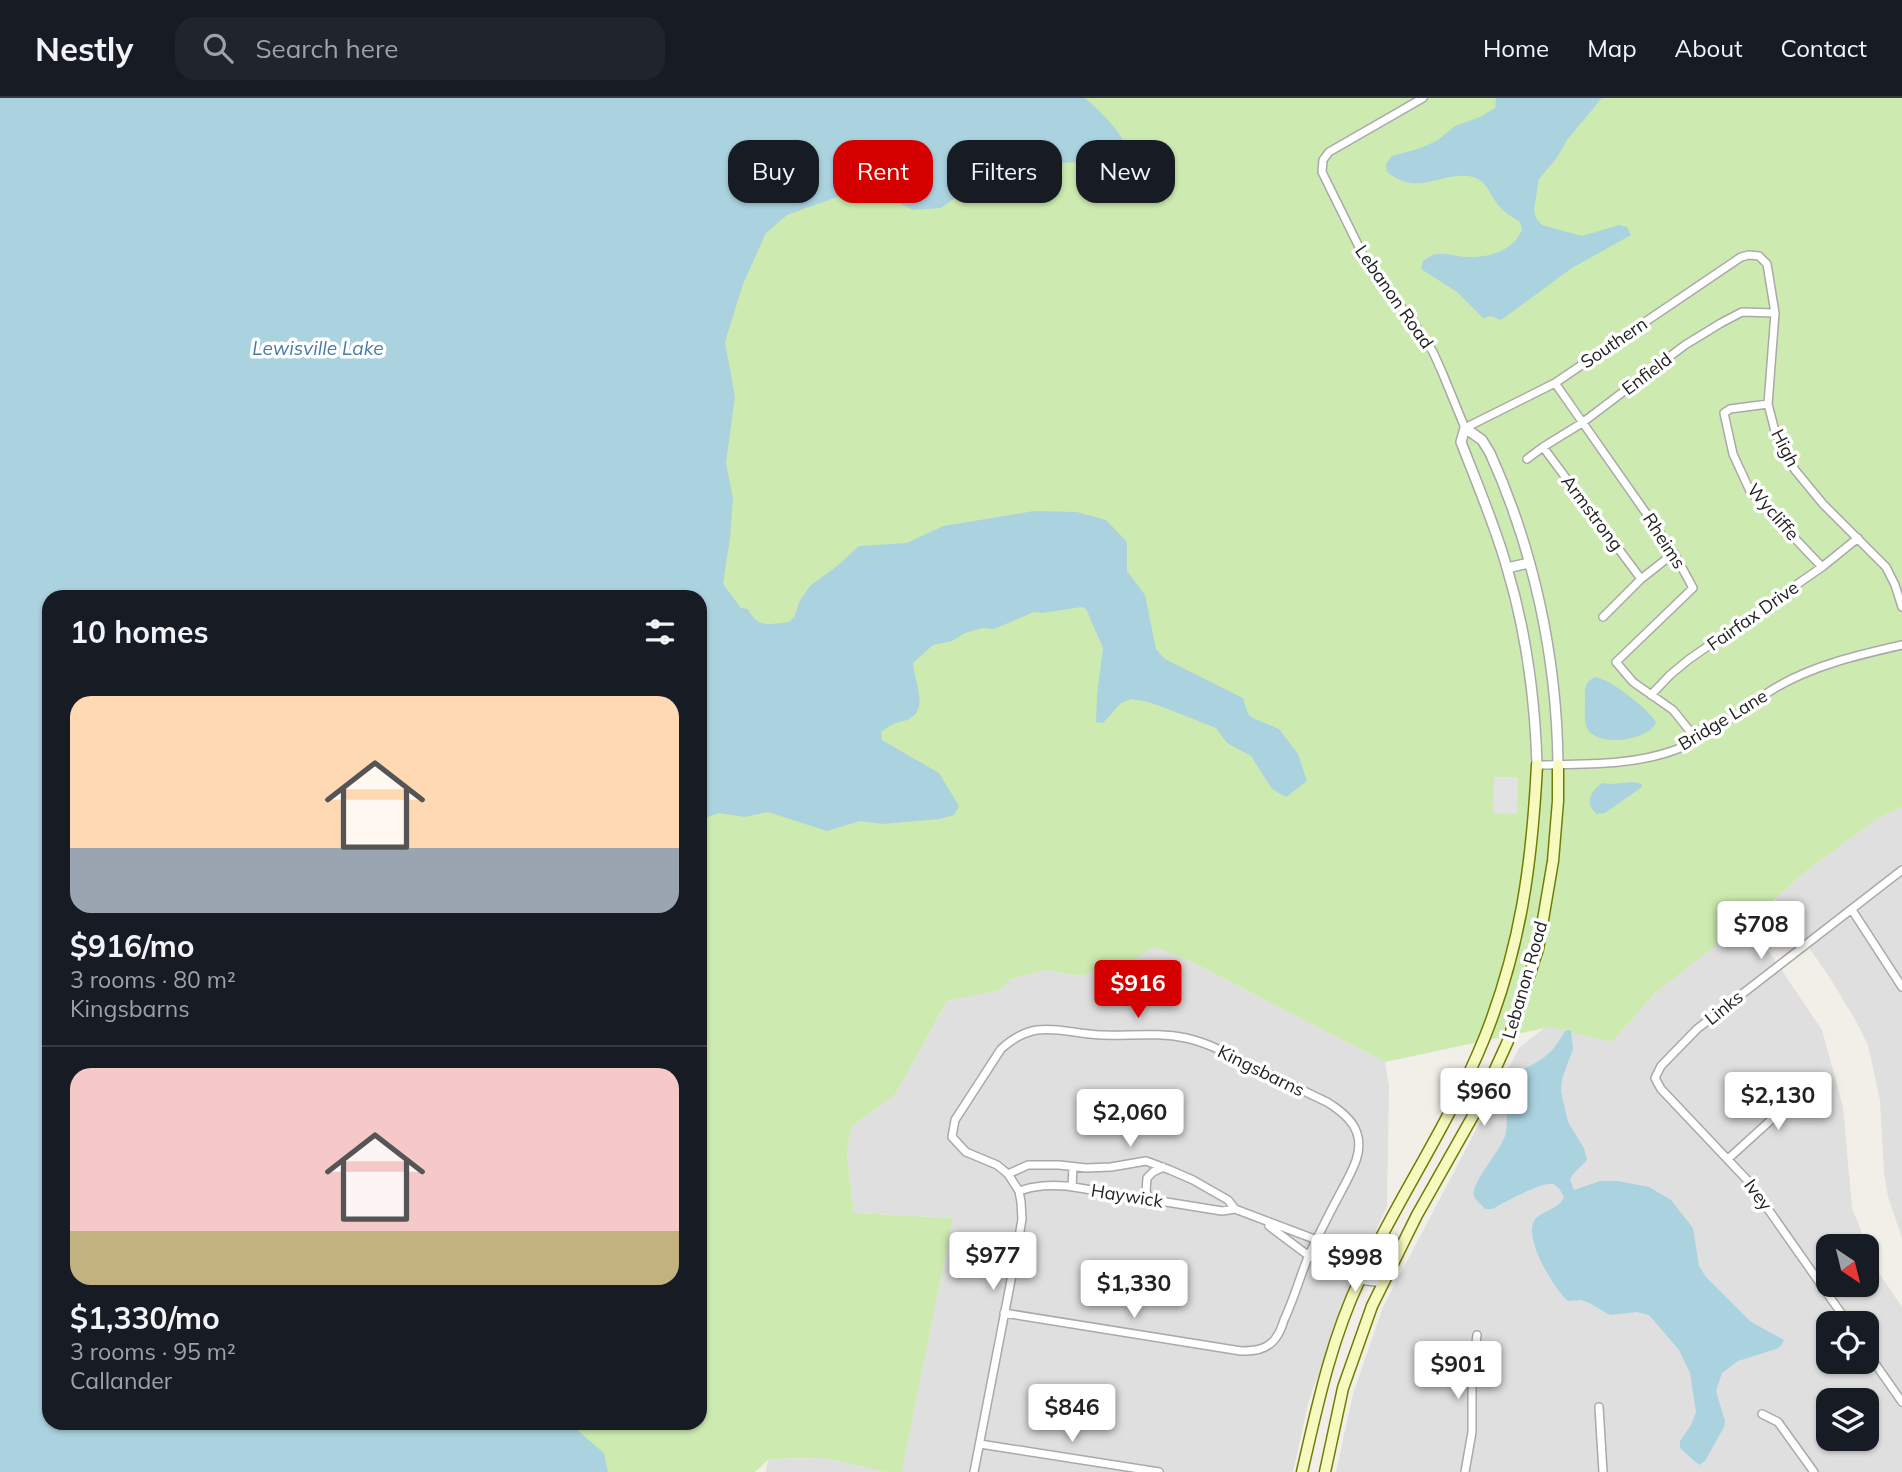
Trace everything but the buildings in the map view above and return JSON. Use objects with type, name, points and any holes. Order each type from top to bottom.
[{"type":"main road","name":"Lebanon Road","points":[[1302,1472],[1325,1377],[1359,1280],[1462,1089],[1499,998],[1526,891],[1537,765]]},
{"type":"main road","name":"Lebanon Road","points":[[1325,1472],[1343,1388],[1372,1306],[1418,1215],[1478,1107],[1508,1041],[1538,949],[1553,861],[1558,765]]},
{"type":"street","name":"Lebanon Road","points":[[1423,98],[1329,152],[1323,160],[1322,172],[1373,273],[1412,320],[1433,352],[1465,428],[1482,440],[1489,453],[1515,518],[1529,563],[1551,664],[1558,727],[1558,765]]},
{"type":"street","name":"Southern","points":[[1465,428],[1555,383],[1741,257],[1759,256]]},
{"type":"street","name":"High","points":[[1759,256],[1767,264],[1775,313],[1768,404],[1776,435],[1795,470],[1823,504],[1886,567],[1902,607]]},
{"type":"street","name":"Enfield","points":[[1527,459],[1582,424],[1685,345],[1721,323],[1742,312],[1775,313]]},
{"type":"street","name":"Rheims","points":[[1555,383],[1674,552],[1693,588],[1616,662],[1633,682],[1673,710],[1697,740]]},
{"type":"street","name":"Wycliffe","points":[[1768,404],[1730,409],[1724,413],[1732,454],[1750,491],[1822,567]]},
{"type":"street","name":"Lebanon Road","points":[[1465,428],[1461,442],[1507,568],[1525,643],[1537,765]]},
{"type":"street","name":"Armstrong","points":[[1543,447],[1641,579]]},
{"type":"street","name":"Fairfax Drive","points":[[1651,695],[1688,660],[1822,567],[1858,538]]},
{"type":"street","points":[[1603,617],[1641,579],[1674,552]]},
{"type":"street","points":[[1507,568],[1529,563]]},
{"type":"street","name":"Bridge Lane","points":[[1537,765],[1625,762],[1661,755],[1697,740],[1776,688],[1801,675],[1849,658],[1902,645]]},
{"type":"street","name":"Links","points":[[1655,1078],[1661,1066],[1697,1029],[1902,870]]},
{"type":"street","points":[[1852,910],[1902,987]]},
{"type":"street","name":"Kingsbarns","points":[[1019,1191],[1008,1174],[997,1165],[966,1152],[952,1137],[955,1120],[1009,1041],[1026,1032],[1046,1028],[1102,1035],[1157,1034],[1187,1038],[1208,1045],[1327,1102],[1350,1121],[1358,1136],[1359,1152],[1354,1168],[1318,1240]]},
{"type":"street","name":"Ivey","points":[[1655,1078],[1661,1089],[1758,1193],[1839,1311]]},
{"type":"street","points":[[1728,1158],[1794,1099],[1806,1091],[1818,1088]]},
{"type":"street","name":"Haywick","points":[[1008,1174],[1028,1165],[1111,1167],[1146,1161],[1193,1180],[1228,1200],[1235,1209],[1318,1240],[1367,1264],[1384,1283]]},
{"type":"street","points":[[1072,1187],[1073,1167]]},
{"type":"street","points":[[1151,1200],[1146,1192],[1147,1178],[1163,1167]]},
{"type":"street","name":"Haywick","points":[[1019,1191],[1046,1185],[1072,1187],[1222,1211],[1235,1209]]},
{"type":"street","points":[[974,1472],[1022,1219],[1019,1191]]},
{"type":"street","name":"Haywick","points":[[1260,1219],[1309,1256],[1359,1280],[1384,1283]]},
{"type":"street","points":[[1004,1314],[1255,1351],[1267,1347],[1277,1337],[1318,1240]]},
{"type":"street","points":[[1329,1265],[1337,1249]]},
{"type":"street","points":[[1465,1472],[1472,1432],[1472,1375],[1477,1335]]},
{"type":"street","points":[[1879,1369],[1902,1402]]},
{"type":"street","points":[[1599,1407],[1603,1472]]},
{"type":"street","points":[[1762,1415],[1779,1422],[1814,1472]]},
{"type":"street","points":[[980,1444],[1159,1472]]},
{"type":"street","points":[[1089,1472],[1091,1462]]},
{"type":"shaded area","points":[[1494,777],[1518,777],[1517,814],[1493,813]]},
{"type":"shaded area","points":[[1902,807],[1902,1238],[1888,1197],[1880,1100],[1868,1045],[1828,975],[1775,899],[1805,872],[1878,818]]},
{"type":"shaded area","points":[[1745,921],[1822,1030],[1843,1107],[1852,1208],[1862,1234],[1816,1234],[1816,1297],[1880,1297],[1880,1274],[1902,1307],[1902,1472],[1336,1472],[1353,1394],[1383,1307],[1519,1048],[1558,1017],[1612,1042],[1655,993]]},
{"type":"shaded area","points":[[1154,946],[1190,961],[1385,1062],[1389,1085],[1387,1206],[1350,1287],[1309,1400],[1293,1472],[902,1472],[953,1218],[854,1213],[847,1154],[851,1127],[895,1095],[947,1001],[998,991],[1011,979],[1046,970],[1080,976],[1135,959]]},
{"type":"shaded area","points":[[823,1458],[887,1472],[766,1472],[768,1459]]},
{"type":"green space","points":[[570,98],[1902,98],[1902,807],[1878,818],[1805,872],[1775,899],[1655,993],[1612,1042],[1550,1027],[1385,1062],[1190,961],[1155,947],[1135,959],[1080,976],[1046,970],[1011,979],[998,991],[947,1001],[895,1095],[851,1127],[847,1154],[854,1213],[953,1218],[902,1472],[887,1472],[823,1458],[769,1459],[755,1472],[365,1472],[345,1430],[707,1430],[707,590],[698,590]]},
{"type":"water","name":"Lewisville Lake","points":[[0,98],[1085,98],[1123,140],[1076,140],[1076,162],[1062,163],[1062,140],[947,140],[948,203],[941,208],[913,210],[900,203],[933,203],[933,140],[833,140],[833,198],[787,215],[766,233],[743,284],[725,342],[735,397],[726,463],[733,498],[723,584],[741,608],[748,609],[756,620],[765,624],[789,622],[795,616],[799,602],[810,586],[859,546],[907,543],[943,526],[1034,511],[1077,512],[1106,520],[1127,542],[1127,571],[1145,595],[1156,649],[1165,659],[1243,698],[1248,714],[1279,729],[1298,754],[1307,781],[1286,797],[1272,789],[1251,756],[1227,743],[1216,728],[1160,706],[1131,699],[1121,703],[1103,723],[1096,722],[1103,648],[1086,609],[1082,607],[1034,612],[994,629],[983,628],[965,633],[952,641],[933,645],[913,663],[920,700],[917,712],[881,732],[882,740],[939,773],[959,806],[954,815],[940,819],[882,824],[860,821],[827,831],[768,812],[745,817],[719,813],[707,818],[707,590],[42,590],[42,1430],[577,1430],[604,1453],[608,1472],[0,1472]]},
{"type":"water","points":[[1496,98],[1602,98],[1539,179],[1534,209],[1536,218],[1542,225],[1582,236],[1619,225],[1627,227],[1631,235],[1572,268],[1501,320],[1491,316],[1483,318],[1457,292],[1421,269],[1423,261],[1435,254],[1474,257],[1498,252],[1518,238],[1522,230],[1520,222],[1501,208],[1478,179],[1462,176],[1410,183],[1387,172],[1386,164],[1392,156],[1421,148],[1438,140],[1455,126],[1495,108]]},
{"type":"water","points":[[1595,677],[1619,689],[1645,710],[1656,722],[1652,729],[1622,740],[1599,738],[1591,733],[1585,723],[1585,692],[1587,683]]},
{"type":"water","points":[[1602,783],[1642,784],[1642,787],[1605,813],[1597,814],[1593,810],[1590,798]]},
{"type":"water","points":[[1571,1030],[1573,1049],[1562,1079],[1561,1092],[1568,1122],[1584,1148],[1587,1160],[1570,1180],[1574,1190],[1600,1181],[1618,1181],[1649,1187],[1671,1200],[1693,1228],[1699,1266],[1706,1277],[1751,1322],[1784,1340],[1776,1349],[1738,1361],[1722,1373],[1716,1391],[1725,1421],[1724,1427],[1705,1461],[1699,1465],[1680,1448],[1680,1441],[1696,1412],[1690,1373],[1679,1350],[1649,1315],[1637,1312],[1610,1315],[1581,1300],[1568,1301],[1555,1286],[1542,1263],[1532,1229],[1537,1217],[1562,1201],[1564,1197],[1558,1188],[1553,1184],[1541,1186],[1492,1209],[1485,1209],[1474,1196],[1481,1175],[1506,1133],[1506,1077],[1547,1055],[1565,1031]]}]
